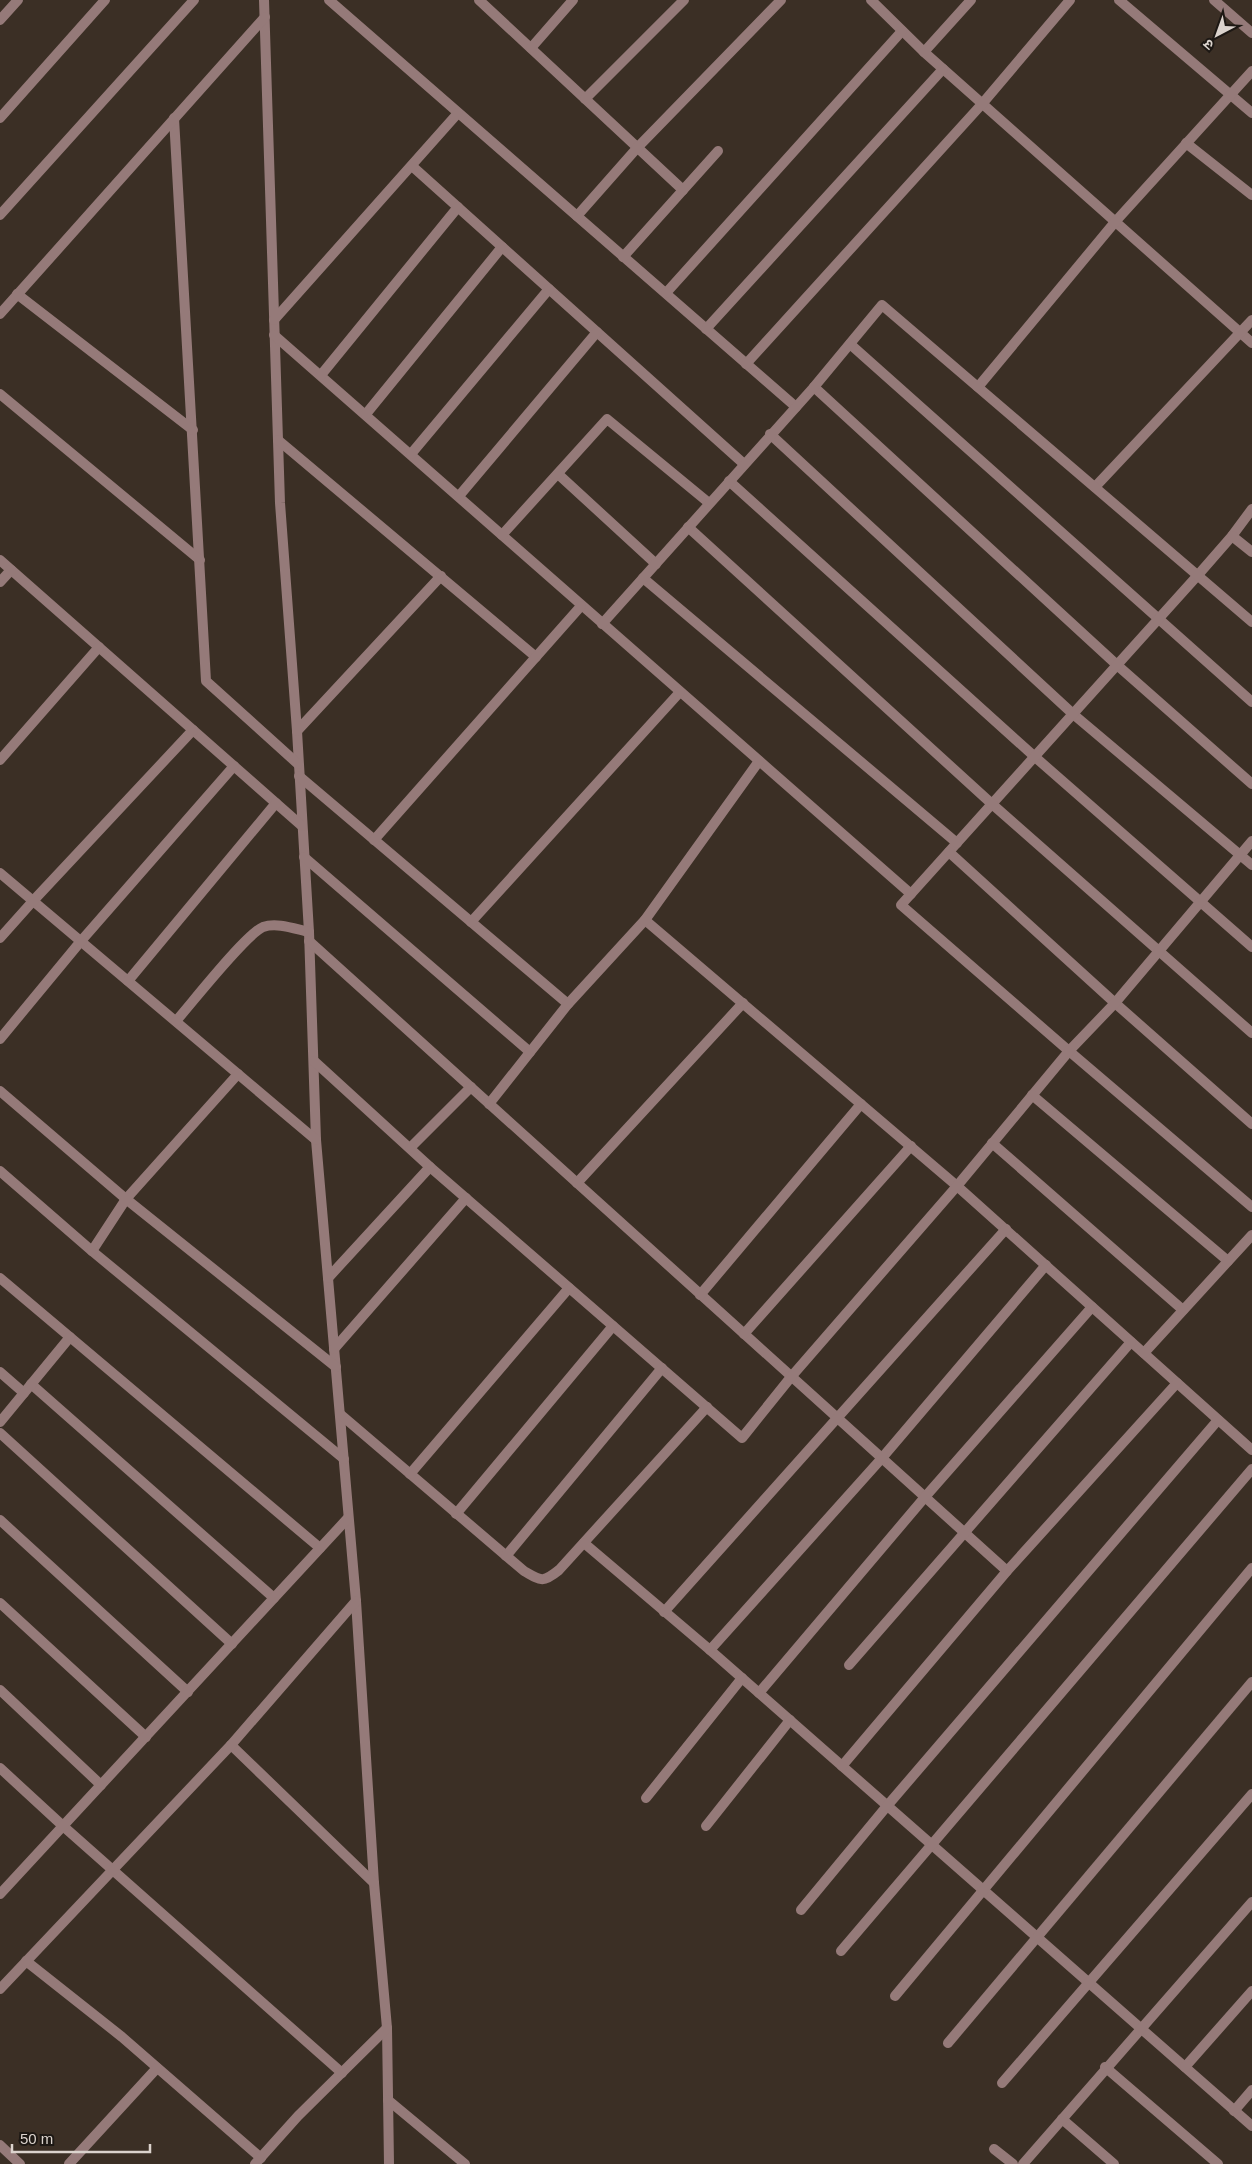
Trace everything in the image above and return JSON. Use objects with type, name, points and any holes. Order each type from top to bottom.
[{"type":"street","points":[[0,20],[18,0]]},
{"type":"street","points":[[0,118],[105,0]]},
{"type":"street","points":[[0,215],[194,0]]},
{"type":"street","points":[[264,0],[280,503],[297,731],[309,937],[316,1140],[356,1602],[374,1882],[387,2028],[389,2164]]},
{"type":"street","points":[[329,0],[796,407]]},
{"type":"street","points":[[478,0],[490,4],[531,48],[683,190]]},
{"type":"street","points":[[531,48],[573,0]]},
{"type":"street","points":[[585,99],[684,0]]},
{"type":"street","points":[[576,216],[637,148],[781,0]]},
{"type":"street","points":[[871,0],[924,52],[1252,343]]},
{"type":"street","points":[[924,52],[971,0]]},
{"type":"street","points":[[746,364],[982,104],[1070,0]]},
{"type":"street","points":[[1119,0],[1252,114]]},
{"type":"street","points":[[1214,0],[1252,33]]},
{"type":"street","points":[[0,314],[265,17]]},
{"type":"street","points":[[666,293],[902,31]]},
{"type":"street","points":[[706,329],[943,69]]},
{"type":"street","points":[[978,387],[1115,222],[1252,71]]},
{"type":"street","points":[[274,320],[458,113]]},
{"type":"street","points":[[174,118],[194,430],[206,681],[298,764]]},
{"type":"street","points":[[1186,143],[1252,195]]},
{"type":"street","points":[[623,257],[718,151]]},
{"type":"street","points":[[412,166],[744,464]]},
{"type":"street","points":[[321,375],[458,207]]},
{"type":"street","points":[[366,414],[502,247]]},
{"type":"street","points":[[411,454],[549,289]]},
{"type":"street","points":[[18,294],[194,430]]},
{"type":"street","points":[[602,624],[814,387],[882,305],[1252,622]]},
{"type":"street","points":[[1095,486],[1252,320]]},
{"type":"street","points":[[459,496],[597,332]]},
{"type":"street","points":[[274,335],[911,894]]},
{"type":"street","points":[[850,344],[1252,702]]},
{"type":"street","points":[[814,387],[1117,665],[1252,784]]},
{"type":"street","points":[[0,394],[200,560]]},
{"type":"street","points":[[502,535],[607,419],[709,503]]},
{"type":"street","points":[[770,434],[1073,714],[1252,865]]},
{"type":"street","points":[[278,440],[536,657]]},
{"type":"street","points":[[558,474],[656,564]]},
{"type":"street","points":[[728,481],[1035,757],[1202,901],[1252,947]]},
{"type":"street","points":[[1252,509],[1232,536],[1198,575],[901,905],[1252,1207]]},
{"type":"street","points":[[688,527],[992,804],[1159,949],[1252,1033]]},
{"type":"street","points":[[1232,536],[1252,552]]},
{"type":"street","points":[[0,560],[302,826]]},
{"type":"street","points":[[0,582],[11,570]]},
{"type":"street","points":[[297,731],[441,576]]},
{"type":"street","points":[[643,578],[957,843]]},
{"type":"street","points":[[374,840],[582,606]]},
{"type":"street","points":[[0,760],[99,647]]},
{"type":"street","points":[[471,922],[680,692]]},
{"type":"street","points":[[0,938],[193,730]]},
{"type":"street","points":[[489,1104],[568,1004],[646,920],[759,761]]},
{"type":"street","points":[[0,1039],[80,941],[234,766]]},
{"type":"street","points":[[299,776],[568,1004]]},
{"type":"street","points":[[128,981],[276,803]]},
{"type":"street","points":[[314,1061],[466,1198],[742,1438],[791,1377],[957,1186],[1069,1051],[1115,1003],[1252,840]]},
{"type":"street","points":[[949,852],[1252,1124]]},
{"type":"street","points":[[304,857],[530,1052]]},
{"type":"street","points":[[0,873],[316,1140]]},
{"type":"street","points":[[646,920],[957,1186],[1252,1450]]},
{"type":"street","points":[[176,1022],[242,945],[262,928],[274,925],[309,937],[471,1088],[1007,1570]]},
{"type":"street","points":[[577,1183],[743,1003]]},
{"type":"street","points":[[92,1251],[126,1199],[238,1074]]},
{"type":"street","points":[[410,1148],[471,1088]]},
{"type":"street","points":[[0,1091],[126,1199],[336,1367]]},
{"type":"street","points":[[1032,1095],[1228,1261]]},
{"type":"street","points":[[700,1294],[861,1104]]},
{"type":"street","points":[[992,1143],[1183,1310]]},
{"type":"street","points":[[744,1334],[911,1146]]},
{"type":"street","points":[[328,1278],[430,1166]]},
{"type":"street","points":[[0,1171],[92,1251],[344,1459]]},
{"type":"street","points":[[334,1349],[466,1198]]},
{"type":"street","points":[[664,1612],[1006,1229]]},
{"type":"street","points":[[1144,1353],[1252,1235]]},
{"type":"street","points":[[710,1650],[882,1458],[1046,1265]]},
{"type":"street","points":[[0,1278],[320,1548]]},
{"type":"street","points":[[410,1474],[569,1288]]},
{"type":"street","points":[[759,1693],[924,1496],[1092,1307]]},
{"type":"street","points":[[456,1514],[613,1326]]},
{"type":"street","points":[[0,1422],[70,1337]]},
{"type":"street","points":[[849,1665],[1131,1342]]},
{"type":"street","points":[[506,1556],[662,1368]]},
{"type":"street","points":[[0,1372],[24,1393]]},
{"type":"street","points":[[842,1766],[1007,1570],[1177,1383]]},
{"type":"street","points":[[31,1384],[274,1598]]},
{"type":"street","points":[[340,1414],[524,1571],[539,1580],[548,1580],[584,1544],[707,1408]]},
{"type":"street","points":[[800,1910],[1218,1420]]},
{"type":"street","points":[[0,1433],[232,1644]]},
{"type":"street","points":[[840,1951],[1252,1469]]},
{"type":"street","points":[[2,1887],[63,1826],[348,1518]]},
{"type":"street","points":[[0,1520],[188,1692]]},
{"type":"street","points":[[584,1544],[710,1650],[1252,2126]]},
{"type":"street","points":[[895,1996],[1252,1568]]},
{"type":"street","points":[[0,1989],[231,1745],[356,1602]]},
{"type":"street","points":[[0,1603],[146,1737]]},
{"type":"street","points":[[646,1798],[742,1678]]},
{"type":"street","points":[[948,2043],[1252,1682]]},
{"type":"street","points":[[0,1690],[101,1785]]},
{"type":"street","points":[[706,1826],[790,1720]]},
{"type":"street","points":[[231,1745],[374,1882]]},
{"type":"street","points":[[0,1768],[342,2073]]},
{"type":"street","points":[[1002,2084],[1252,1794]]},
{"type":"street","points":[[1023,2164],[1252,1902]]},
{"type":"street","points":[[26,1962],[122,2037],[258,2161],[298,2116],[387,2028]]},
{"type":"street","points":[[1185,2068],[1252,1991]]},
{"type":"street","points":[[68,2164],[158,2068]]},
{"type":"street","points":[[1105,2068],[1218,2164]]},
{"type":"street","points":[[1234,2111],[1252,2090]]},
{"type":"street","points":[[388,2100],[465,2164]]},
{"type":"street","points":[[1062,2119],[1114,2164]]},
{"type":"street","points":[[994,2149],[1013,2164]]},
{"type":"street","points":[[2,2151],[20,2164]]}]
